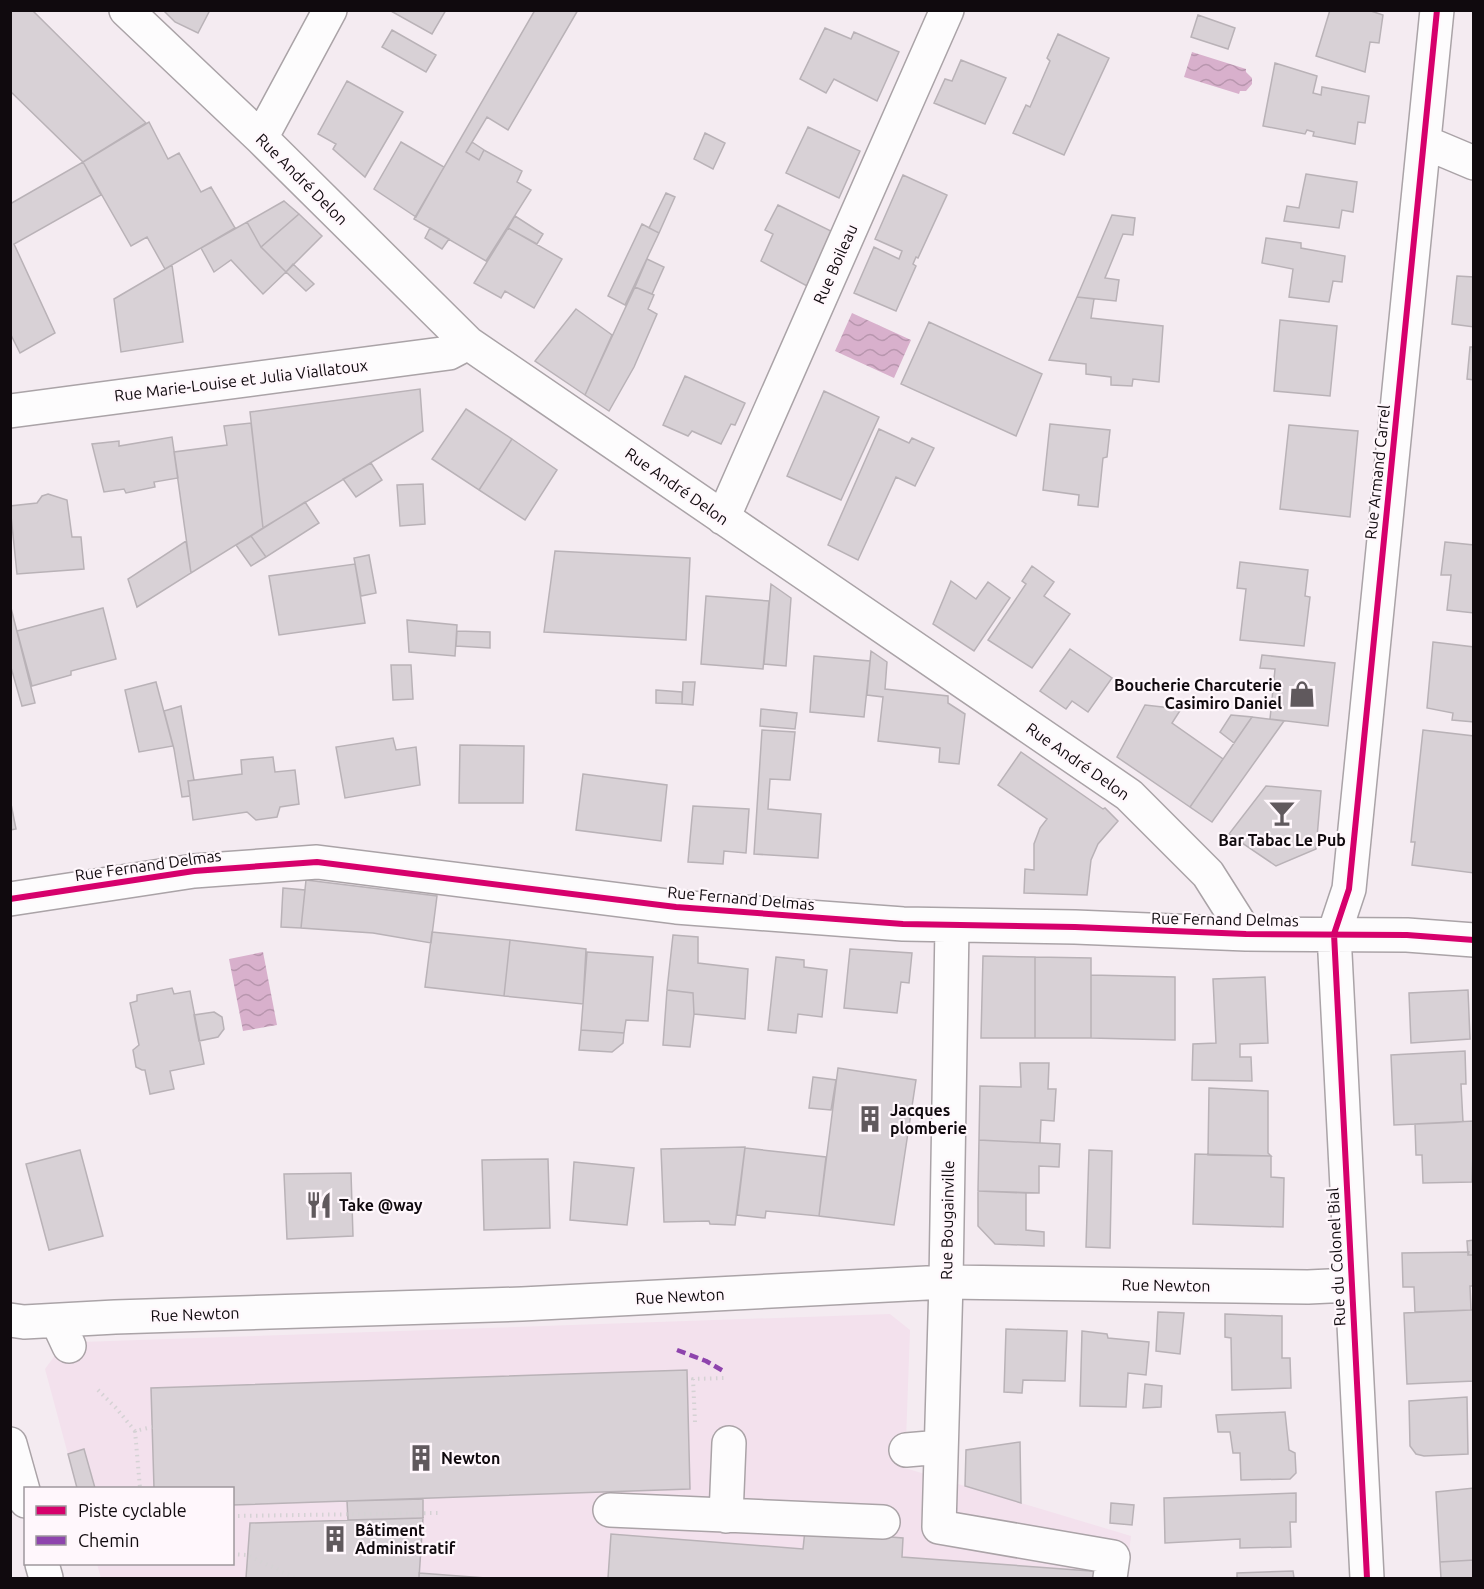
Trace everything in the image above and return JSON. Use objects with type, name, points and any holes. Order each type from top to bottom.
[{"type":"street","name":"Rue André Delon","points":[[126,10],[261,138],[468,342],[1129,795],[1208,874],[1246,934]]},
{"type":"street","points":[[261,138],[330,10]]},
{"type":"street","name":"Rue Boileau","points":[[723,518],[947,10]]},
{"type":"street","name":"Rue Armand Carrel","points":[[1334,934],[1349,889],[1437,10]]},
{"type":"street","points":[[1424,142],[1473,163]]},
{"type":"street","name":"Rue Marie-Louise et Julia Viallatoux","points":[[10,411],[449,353],[468,342]]},
{"type":"street","name":"Rue Fernand Delmas","points":[[10,899],[194,871],[316,862],[676,907],[903,924],[1075,927],[1246,934],[1407,935],[1473,940]]},
{"type":"street","name":"Rue Bougainville","points":[[952,926],[939,1527],[1113,1557],[1110,1578]]},
{"type":"street","name":"Rue du Colonel Bial","points":[[1334,934],[1367,1578]]},
{"type":"street","name":"Rue Newton","points":[[10,1320],[65,1333],[128,1316],[522,1304],[691,1308],[946,1282],[1308,1287],[1351,1285]]},
{"type":"street","points":[[726,1516],[729,1443]]},
{"type":"street","points":[[10,1444],[24,1494]]},
{"type":"street","points":[[906,1450],[941,1463]]},
{"type":"street","points":[[610,1510],[883,1522]]},
{"type":"path","points":[[696,1427],[693,1379],[726,1378]]},
{"type":"path","points":[[98,1390],[135,1431],[140,1487]]},
{"type":"path","points":[[135,1431],[152,1427]]},
{"type":"path","points":[[234,1516],[438,1513]]},
{"type":"path","points":[[234,1554],[247,1555],[295,1578]]},
{"type":"shaded area","points":[[890,1314],[910,1330],[905,1468],[1131,1536],[1126,1578],[101,1578],[97,1565],[234,1565],[234,1487],[77,1487],[45,1369],[59,1350],[81,1342]]},
{"type":"water","points":[[1192,52],[1246,69],[1252,78],[1252,84],[1246,91],[1240,91],[1239,94],[1184,77]]},
{"type":"water","points":[[852,313],[911,340],[894,378],[835,351]]},
{"type":"water","points":[[263,952],[277,1025],[243,1031],[229,959]]},
{"type":"building","points":[[10,10],[32,10],[146,123],[83,162],[10,91]]},
{"type":"building","points":[[163,10],[210,10],[198,33],[175,22]]},
{"type":"building","points":[[389,10],[446,10],[432,34]]},
{"type":"building","points":[[535,10],[578,10],[508,130],[487,117],[466,152],[479,160],[484,150],[522,171],[517,182],[531,190],[486,261],[414,219]]},
{"type":"building","points":[[1330,10],[1368,10],[1383,15],[1379,43],[1370,42],[1365,72],[1316,56]]},
{"type":"building","points":[[1198,15],[1235,28],[1228,49],[1191,37]]},
{"type":"building","points":[[825,28],[851,39],[854,32],[899,52],[877,101],[834,79],[826,93],[800,79]]},
{"type":"building","points":[[392,30],[436,55],[426,72],[382,47]]},
{"type":"building","points":[[1058,34],[1109,58],[1064,155],[1013,133],[1026,105],[1030,107],[1050,61],[1047,58]]},
{"type":"building","points":[[961,60],[1006,78],[985,124],[934,103],[945,79],[952,81]]},
{"type":"building","points":[[1275,63],[1317,76],[1313,93],[1321,95],[1322,87],[1369,96],[1365,123],[1358,122],[1355,144],[1313,136],[1314,132],[1307,130],[1305,134],[1263,126]]},
{"type":"building","points":[[347,81],[403,112],[365,177],[333,149],[336,144],[318,134]]},
{"type":"building","points":[[149,122],[168,159],[179,153],[201,192],[211,187],[235,228],[165,269],[147,237],[131,246],[83,162]]},
{"type":"building","points":[[808,127],[860,151],[839,198],[786,173]]},
{"type":"building","points":[[705,133],[725,143],[713,169],[694,159]]},
{"type":"building","points":[[401,142],[444,167],[416,217],[374,189]]},
{"type":"building","points":[[472,142],[484,150],[479,160],[466,152]]},
{"type":"building","points":[[83,162],[101,195],[14,244],[55,333],[20,353],[10,333],[10,204]]},
{"type":"building","points":[[1306,174],[1357,182],[1353,212],[1342,210],[1339,228],[1284,221],[1287,206],[1299,208]]},
{"type":"building","points":[[903,175],[947,195],[918,258],[916,257],[913,264],[916,266],[896,311],[854,293],[874,247],[899,259],[902,251],[875,239]]},
{"type":"building","points":[[666,193],[675,197],[659,233],[649,228]]},
{"type":"building","points":[[284,201],[299,214],[261,247],[247,222]]},
{"type":"building","points":[[778,205],[833,232],[807,286],[761,261],[773,234],[765,230]]},
{"type":"building","points":[[299,214],[322,236],[286,272],[261,247]]},
{"type":"building","points":[[1112,215],[1135,218],[1133,235],[1123,234],[1105,278],[1119,280],[1116,301],[1077,297]]},
{"type":"building","points":[[515,216],[543,234],[537,244],[508,228]]},
{"type":"building","points":[[247,222],[261,247],[286,272],[263,294],[231,260],[214,272],[201,248]]},
{"type":"building","points":[[642,224],[659,233],[625,305],[608,296]]},
{"type":"building","points":[[430,228],[449,239],[442,249],[425,238]]},
{"type":"building","points":[[508,228],[562,259],[534,308],[505,291],[501,298],[474,283]]},
{"type":"building","points":[[1266,238],[1301,243],[1301,248],[1345,256],[1342,282],[1333,281],[1329,302],[1289,297],[1293,269],[1262,263]]},
{"type":"building","points":[[647,259],[664,267],[652,294],[635,287]]},
{"type":"building","points":[[293,264],[314,284],[306,291],[286,272]]},
{"type":"building","points":[[172,265],[183,342],[121,352],[114,299]]},
{"type":"building","points":[[1457,276],[1474,277],[1474,327],[1452,324]]},
{"type":"building","points":[[635,287],[654,295],[648,309],[657,314],[634,367],[609,411],[585,395]]},
{"type":"building","points":[[1077,297],[1094,299],[1091,318],[1163,326],[1159,382],[1133,379],[1132,386],[1111,385],[1111,377],[1086,374],[1086,364],[1049,360]]},
{"type":"building","points":[[576,309],[612,335],[585,395],[535,361]]},
{"type":"building","points":[[1280,320],[1337,326],[1330,396],[1274,391]]},
{"type":"building","points":[[929,322],[1042,374],[1016,436],[901,384]]},
{"type":"building","points":[[1470,347],[1474,347],[1474,380],[1467,379]]},
{"type":"building","points":[[685,376],[745,403],[735,425],[731,424],[721,444],[692,431],[688,436],[663,425]]},
{"type":"building","points":[[420,389],[423,431],[263,528],[250,412]]},
{"type":"building","points":[[824,391],[879,417],[841,500],[787,476]]},
{"type":"building","points":[[466,409],[512,439],[479,490],[432,459]]},
{"type":"building","points":[[251,423],[263,528],[191,573],[174,452],[227,445],[224,426]]},
{"type":"building","points":[[1050,424],[1110,430],[1107,457],[1103,458],[1098,507],[1078,505],[1079,495],[1043,490]]},
{"type":"building","points":[[1289,425],[1358,431],[1350,517],[1280,509]]},
{"type":"building","points":[[879,429],[909,443],[912,438],[934,448],[915,486],[896,477],[858,560],[828,545]]},
{"type":"building","points":[[172,437],[178,478],[154,482],[155,487],[126,493],[124,489],[104,492],[92,444],[119,441],[119,446]]},
{"type":"building","points":[[512,439],[557,470],[525,520],[479,490]]},
{"type":"building","points":[[371,463],[382,480],[356,497],[343,479]]},
{"type":"building","points":[[423,484],[425,524],[400,526],[397,485]]},
{"type":"building","points":[[48,494],[67,500],[72,537],[81,537],[84,569],[17,574],[10,506],[37,503],[42,496]]},
{"type":"building","points":[[305,502],[319,523],[266,557],[251,536]]},
{"type":"building","points":[[251,536],[266,557],[251,566],[236,545]]},
{"type":"building","points":[[186,541],[191,573],[137,607],[128,579]]},
{"type":"building","points":[[1445,542],[1474,545],[1474,613],[1447,610],[1451,575],[1441,575]]},
{"type":"building","points":[[555,551],[690,558],[686,640],[544,632]]},
{"type":"building","points":[[369,555],[376,593],[361,596],[354,558]]},
{"type":"building","points":[[1240,562],[1308,570],[1305,596],[1310,597],[1304,646],[1240,640],[1246,589],[1237,588]]},
{"type":"building","points":[[355,564],[365,623],[279,635],[269,576]]},
{"type":"building","points":[[1032,566],[1054,582],[1044,596],[1070,614],[1032,668],[988,640],[1026,584],[1022,581]]},
{"type":"building","points":[[951,581],[976,599],[988,582],[1010,598],[974,651],[933,624]]},
{"type":"building","points":[[771,584],[791,598],[786,666],[764,664]]},
{"type":"building","points":[[706,596],[769,601],[763,669],[701,664]]},
{"type":"building","points":[[10,604],[35,703],[22,706],[10,664]]},
{"type":"building","points":[[103,608],[116,659],[71,671],[71,675],[32,686],[17,631]]},
{"type":"building","points":[[407,620],[457,625],[455,656],[409,652]]},
{"type":"building","points":[[457,631],[490,632],[490,648],[456,646]]},
{"type":"building","points":[[1433,642],[1474,647],[1474,722],[1452,720],[1453,713],[1427,708]]},
{"type":"building","points":[[1070,649],[1112,678],[1088,712],[1072,701],[1066,709],[1040,691]]},
{"type":"building","points":[[871,651],[887,662],[885,689],[948,696],[948,703],[965,714],[959,764],[939,762],[940,748],[878,741],[883,697],[867,695]]},
{"type":"building","name":"Boucherie Charcuterie Casimiro Daniel","points":[[1262,655],[1335,663],[1328,726],[1270,719],[1275,669],[1260,668]]},
{"type":"building","points":[[814,656],[870,661],[864,717],[810,712]]},
{"type":"building","points":[[391,665],[411,665],[413,699],[393,700]]},
{"type":"building","points":[[156,682],[173,746],[139,752],[125,690]]},
{"type":"building","points":[[683,682],[695,682],[693,705],[682,704]]},
{"type":"building","points":[[656,690],[682,692],[682,704],[656,703]]},
{"type":"building","points":[[1145,705],[1181,709],[1172,723],[1223,759],[1190,807],[1117,757]]},
{"type":"building","points":[[181,706],[194,780],[188,781],[190,796],[182,797],[174,749],[164,711]]},
{"type":"building","points":[[761,709],[797,713],[795,729],[760,726]]},
{"type":"building","points":[[1231,715],[1252,717],[1234,743],[1220,732]]},
{"type":"building","points":[[1252,717],[1284,721],[1212,822],[1190,807]]},
{"type":"building","points":[[762,730],[795,732],[790,780],[770,779],[768,809],[821,814],[818,858],[754,854]]},
{"type":"building","points":[[1423,730],[1474,736],[1474,873],[1412,865],[1415,842],[1411,842]]},
{"type":"building","points":[[393,738],[396,750],[416,747],[420,785],[345,798],[336,747]]},
{"type":"building","points":[[460,745],[524,746],[523,803],[459,803]]},
{"type":"building","points":[[1021,752],[1103,809],[1105,808],[1118,821],[1098,844],[1091,860],[1087,895],[1024,893],[1025,869],[1034,870],[1034,844],[1040,828],[1047,819],[998,785]]},
{"type":"building","points":[[273,757],[275,772],[295,770],[299,804],[280,807],[277,817],[256,820],[247,812],[193,820],[188,781],[242,774],[241,760]]},
{"type":"building","points":[[583,774],[667,785],[661,841],[576,830]]},
{"type":"building","name":"Bar Tabac Le Pub","points":[[1266,786],[1321,791],[1316,849],[1276,866],[1229,834]]},
{"type":"building","points":[[10,799],[16,829],[10,830]]},
{"type":"building","points":[[693,806],[749,809],[746,853],[724,851],[723,864],[688,862]]},
{"type":"building","points":[[306,880],[437,896],[431,943],[373,933],[301,928]]},
{"type":"building","points":[[283,888],[305,890],[301,928],[281,927]]},
{"type":"building","points":[[432,932],[510,940],[504,996],[425,987]]},
{"type":"building","points":[[673,935],[698,937],[698,963],[748,969],[745,1019],[694,1014],[693,993],[667,990]]},
{"type":"building","points":[[510,940],[586,949],[583,1004],[504,996]]},
{"type":"building","points":[[850,949],[912,953],[909,983],[901,982],[897,1013],[844,1008]]},
{"type":"building","points":[[587,952],[653,957],[648,1021],[626,1020],[624,1033],[581,1030]]},
{"type":"building","points":[[983,956],[1035,957],[1035,1038],[981,1038]]},
{"type":"building","points":[[776,957],[804,960],[804,967],[827,970],[822,1017],[798,1014],[796,1033],[768,1030]]},
{"type":"building","points":[[1035,957],[1091,958],[1091,1038],[1035,1038]]},
{"type":"building","points":[[1091,975],[1175,977],[1175,1040],[1091,1038]]},
{"type":"building","points":[[1265,977],[1268,1043],[1240,1044],[1240,1057],[1251,1057],[1252,1081],[1192,1080],[1193,1044],[1216,1043],[1213,979]]},
{"type":"building","points":[[172,988],[174,994],[190,991],[204,1064],[170,1071],[174,1089],[150,1094],[145,1070],[136,1067],[133,1050],[139,1045],[130,1003],[137,1001],[137,995]]},
{"type":"building","points":[[667,990],[693,993],[694,1014],[690,1047],[663,1045]]},
{"type":"building","points":[[1468,990],[1470,1039],[1411,1043],[1409,993]]},
{"type":"building","points":[[214,1012],[222,1017],[224,1029],[218,1037],[199,1041],[194,1015]]},
{"type":"building","points":[[581,1030],[624,1033],[623,1043],[612,1052],[579,1050]]},
{"type":"building","points":[[1465,1051],[1466,1084],[1461,1084],[1463,1122],[1394,1125],[1391,1055]]},
{"type":"building","points":[[1020,1063],[1049,1063],[1048,1089],[1056,1089],[1054,1121],[1041,1120],[1040,1143],[979,1140],[980,1086],[1021,1087]]},
{"type":"building","name":"Jacques plomberie","points":[[838,1068],[916,1080],[894,1225],[819,1216]]},
{"type":"building","points":[[813,1077],[836,1080],[831,1110],[809,1108]]},
{"type":"building","points":[[1209,1088],[1268,1091],[1268,1153],[1271,1156],[1208,1155]]},
{"type":"building","points":[[1474,1121],[1472,1182],[1423,1183],[1422,1155],[1416,1155],[1415,1124]]},
{"type":"building","points":[[979,1140],[1060,1144],[1059,1167],[1039,1166],[1039,1193],[978,1191]]},
{"type":"building","points":[[745,1147],[735,1225],[710,1224],[709,1221],[664,1222],[661,1149]]},
{"type":"building","points":[[745,1148],[826,1157],[819,1216],[766,1211],[765,1218],[737,1215]]},
{"type":"building","points":[[80,1150],[103,1236],[49,1250],[26,1164]]},
{"type":"building","points":[[1089,1150],[1112,1151],[1110,1248],[1086,1247]]},
{"type":"building","points":[[1195,1154],[1271,1156],[1271,1177],[1284,1178],[1283,1227],[1193,1224]]},
{"type":"building","points":[[548,1159],[550,1228],[484,1230],[482,1160]]},
{"type":"building","points":[[574,1162],[634,1168],[627,1225],[570,1220]]},
{"type":"building","name":"Take @way","points":[[351,1173],[353,1236],[287,1239],[284,1174]]},
{"type":"building","points":[[978,1191],[1026,1193],[1026,1230],[1044,1232],[1044,1246],[995,1244],[978,1226]]},
{"type":"building","points":[[1474,1240],[1474,1255],[1468,1255],[1467,1241]]},
{"type":"building","points":[[1469,1252],[1468,1255],[1474,1255],[1474,1286],[1470,1286],[1471,1310],[1415,1312],[1414,1287],[1403,1287],[1402,1253]]},
{"type":"building","points":[[1474,1310],[1474,1381],[1407,1384],[1404,1313]]},
{"type":"building","points":[[1158,1312],[1184,1313],[1180,1354],[1156,1351]]},
{"type":"building","points":[[1225,1314],[1282,1316],[1282,1358],[1290,1358],[1291,1388],[1232,1390],[1231,1338],[1225,1337]]},
{"type":"building","points":[[1006,1329],[1067,1331],[1065,1381],[1023,1380],[1022,1393],[1004,1392]]},
{"type":"building","points":[[1082,1331],[1107,1334],[1108,1338],[1149,1342],[1146,1375],[1128,1373],[1126,1407],[1080,1406]]},
{"type":"building","name":"Newton","points":[[687,1370],[690,1489],[234,1505],[234,1487],[154,1487],[151,1388]]},
{"type":"building","points":[[1145,1384],[1162,1386],[1161,1407],[1143,1408]]},
{"type":"building","points":[[1467,1397],[1468,1454],[1424,1456],[1416,1454],[1410,1446],[1409,1401]]},
{"type":"building","points":[[1285,1412],[1289,1450],[1295,1453],[1296,1473],[1290,1479],[1241,1480],[1240,1453],[1233,1453],[1230,1432],[1218,1432],[1216,1415]]},
{"type":"building","points":[[1020,1442],[1021,1503],[965,1486],[966,1450]]},
{"type":"building","points":[[84,1449],[95,1487],[77,1487],[68,1454]]},
{"type":"building","points":[[1474,1488],[1474,1560],[1440,1562],[1436,1492]]},
{"type":"building","points":[[1296,1493],[1296,1522],[1290,1522],[1291,1547],[1240,1548],[1240,1539],[1165,1543],[1164,1498]]},
{"type":"building","points":[[423,1499],[423,1518],[348,1520],[347,1501]]},
{"type":"building","points":[[1111,1503],[1134,1505],[1132,1525],[1110,1523]]},
{"type":"building","name":"Bâtiment Administratif","points":[[423,1518],[419,1578],[246,1578],[250,1523]]},
{"type":"building","points":[[805,1530],[903,1538],[902,1557],[1104,1572],[1109,1578],[608,1578],[611,1534],[803,1549]]},
{"type":"building","points":[[1474,1560],[1474,1578],[1441,1578],[1440,1562]]},
{"type":"building","points":[[1293,1571],[1294,1578],[1237,1578],[1237,1573]]},
{"type":"building","points":[[419,1573],[486,1578],[419,1578]]},
{"type":"marked path","points":[[677,1350],[706,1361],[725,1372]]},
{"type":"cycle path","points":[[1367,1578],[1334,934],[1349,889],[1437,10]]},
{"type":"cycle path","points":[[10,899],[194,871],[317,862],[676,907],[903,924],[1075,927],[1246,934],[1407,935],[1474,940]]},
{"type":"place","name":"Boucherie Charcuterie Casimiro Daniel","points":[[1302,694]]},
{"type":"place","name":"Bar Tabac Le Pub","points":[[1282,813]]},
{"type":"place","name":"Jacques plomberie","points":[[870,1119]]},
{"type":"place","name":"Take @way","points":[[319,1205]]},
{"type":"place","name":"Newton","points":[[421,1458]]},
{"type":"place","name":"Bâtiment Administratif","points":[[335,1539]]}]
